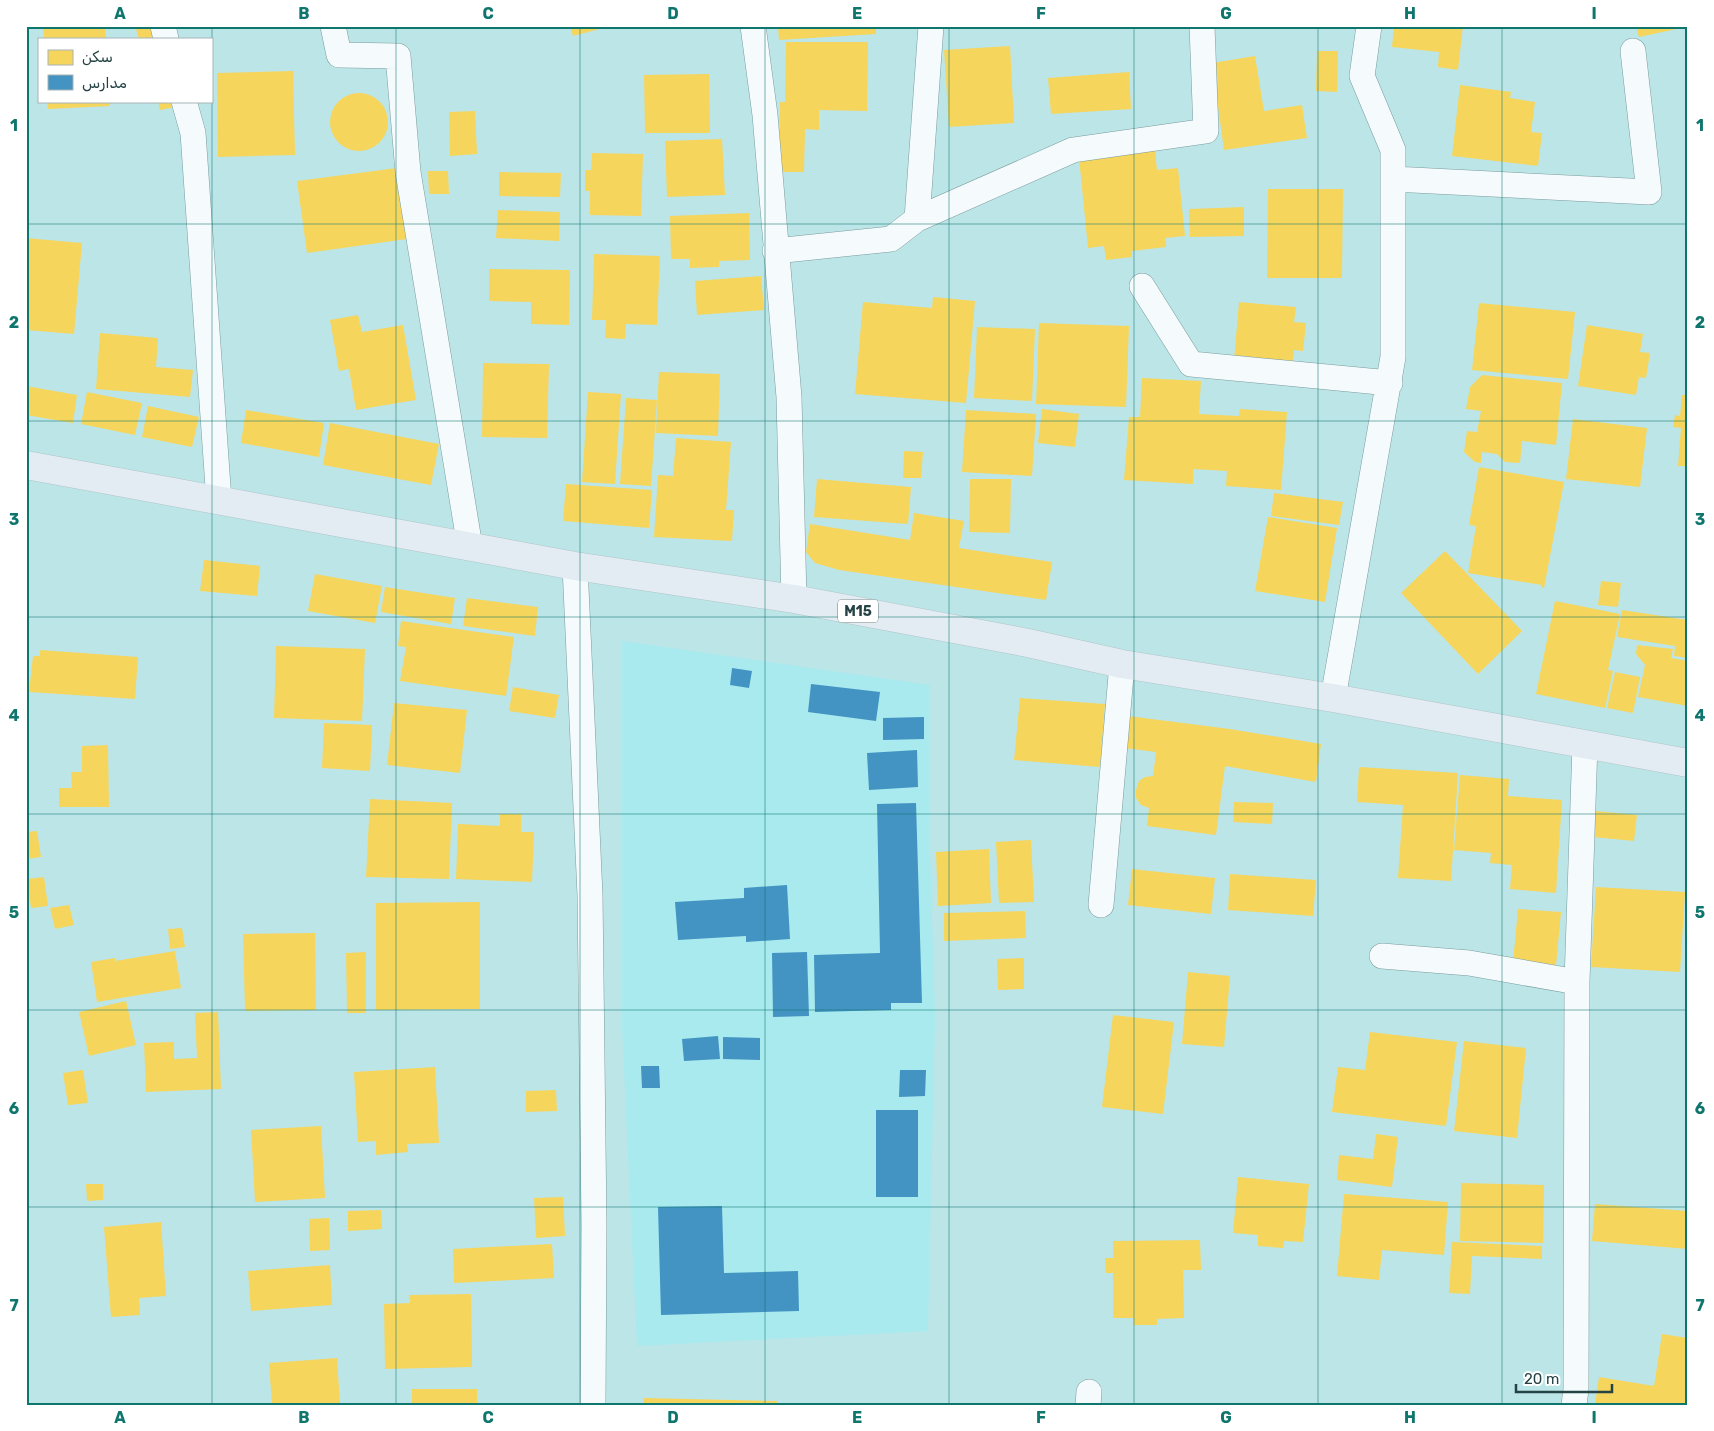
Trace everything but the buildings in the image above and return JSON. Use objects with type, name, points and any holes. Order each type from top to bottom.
[{"type":"highway","name":"M15","points":[[26,465],[575,566],[794,599],[1028,643],[1122,664],[1333,698],[1688,763]]},
{"type":"street","points":[[332,26],[338,56],[398,56],[408,172],[470,547]]},
{"type":"street","points":[[753,26],[765,115],[788,397],[794,599]]},
{"type":"street","points":[[917,219],[931,26]]},
{"type":"street","points":[[775,251],[891,239],[917,219],[1073,150],[1206,131],[1202,26]]},
{"type":"street","points":[[1333,698],[1390,383],[1393,357],[1393,150],[1362,76],[1369,26]]},
{"type":"street","points":[[1393,179],[1649,192],[1633,51]]},
{"type":"street","points":[[184,102],[193,133],[219,501]]},
{"type":"street","points":[[1142,286],[1191,364],[1390,383]]},
{"type":"street","points":[[575,566],[590,895],[594,1224],[593,1405]]},
{"type":"street","points":[[1101,905],[1122,664]]},
{"type":"street","points":[[1574,1405],[1576,1389],[1578,982],[1585,744]]},
{"type":"street","points":[[1382,956],[1469,963],[1578,982]]},
{"type":"shaded area","points":[[622,641],[930,685],[929,819],[935,1016],[928,1331],[637,1346],[622,1027]]}]
